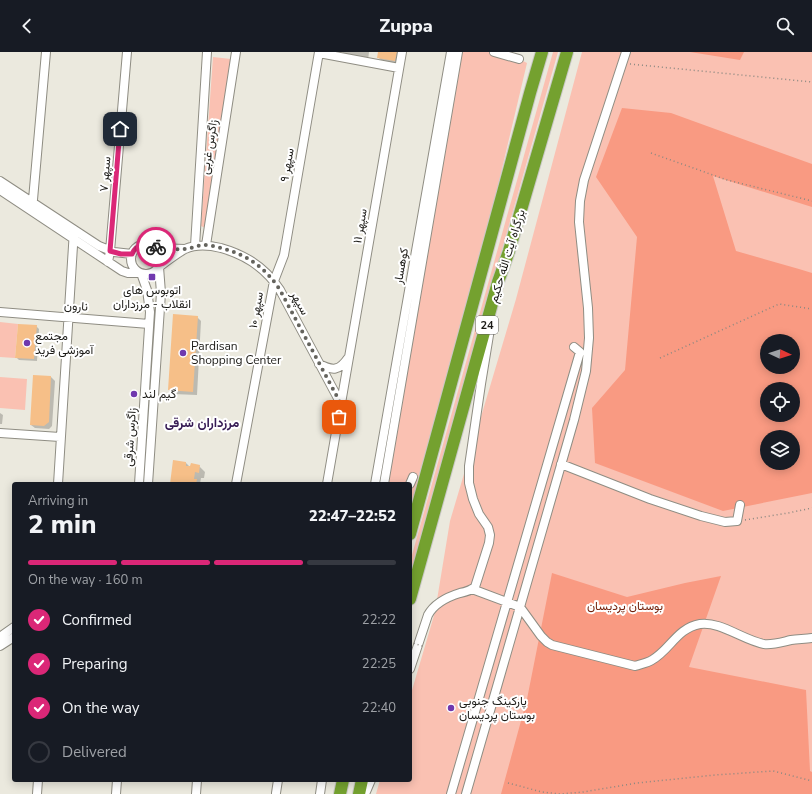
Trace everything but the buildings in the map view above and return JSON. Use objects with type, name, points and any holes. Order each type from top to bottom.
[{"type":"highway","name":"بزرگراه آیت الله حکیم","points":[[412,527],[541,52]]},
{"type":"highway","name":"بزرگراه آیت الله حکیم","points":[[412,592],[498,282],[511,243],[567,52]]},
{"type":"highway","points":[[340,794],[343,782]]},
{"type":"highway","points":[[359,794],[362,782]]},
{"type":"street","points":[[32,207],[46,52]]},
{"type":"street","name":"سپهر ۷","points":[[108,262],[127,52]]},
{"type":"street","name":"زاگرس غربی","points":[[195,246],[207,52]]},
{"type":"street","name":"زاگرس غربی","points":[[206,245],[236,52]]},
{"type":"street","points":[[319,52],[400,68]]},
{"type":"street","name":"سپهر ۹","points":[[274,281],[284,255],[319,52]]},
{"type":"street","name":"سپهر ۱۱","points":[[327,482],[402,52]]},
{"type":"street","name":"کوهسار","points":[[375,482],[451,52]]},
{"type":"street","points":[[384,482],[458,52]]},
{"type":"street","points":[[494,52],[519,59]]},
{"type":"street","points":[[466,794],[574,420],[586,371],[589,338],[588,308],[579,222],[580,201],[584,180],[626,52]]},
{"type":"street","points":[[0,181],[32,207]]},
{"type":"street","points":[[0,190],[32,207],[73,234],[108,262],[128,273],[146,274],[156,271],[159,267],[185,249]]},
{"type":"street","points":[[73,234],[110,251],[121,254],[132,254]]},
{"type":"street","points":[[58,482],[73,234]]},
{"type":"street","points":[[141,273],[138,272],[131,261],[134,251],[137,247],[142,245],[152,245],[160,252],[161,264],[159,267]]},
{"type":"street","name":"سپهر","points":[[185,249],[206,245],[228,250],[241,255],[258,266],[274,281],[341,404]]},
{"type":"street","points":[[156,248],[185,249]]},
{"type":"street","name":"زاگرس شرقی","points":[[148,482],[161,292],[159,267]]},
{"type":"street","name":"زاگرس شرقی","points":[[139,482],[150,308],[146,284],[141,273]]},
{"type":"street","name":"سپهر ۱۰","points":[[236,482],[274,281]]},
{"type":"street","points":[[412,663],[430,611],[449,597],[472,589],[476,583],[490,539],[488,527],[479,514],[473,499],[469,483],[469,466],[480,384],[498,282]]},
{"type":"street","points":[[148,295],[150,287],[153,285],[156,285],[161,292]]},
{"type":"street","name":"نارون","points":[[0,312],[149,324]]},
{"type":"street","points":[[451,794],[580,352],[574,347]]},
{"type":"street","points":[[319,364],[331,369],[337,369],[344,364],[350,356]]},
{"type":"street","points":[[0,433],[60,437]]},
{"type":"street","points":[[561,464],[650,499],[701,516],[725,522],[737,521],[740,505]]},
{"type":"street","points":[[472,589],[520,607],[541,636],[552,645],[635,666],[645,664],[653,660],[689,627],[701,624],[718,626],[747,639],[764,644],[776,644],[812,638]]},
{"type":"street","points":[[0,637],[12,628]]},
{"type":"street","points":[[0,646],[12,639]]},
{"type":"street","points":[[37,794],[38,782]]},
{"type":"street","points":[[116,794],[117,782]]},
{"type":"street","points":[[196,794],[197,782]]},
{"type":"street","points":[[276,793],[278,782]]},
{"type":"street","points":[[320,794],[322,782]]},
{"type":"street","points":[[365,794],[370,782]]},
{"type":"path","points":[[622,63],[812,82]]},
{"type":"path","points":[[651,153],[727,180],[812,201]]},
{"type":"path","points":[[660,358],[779,304],[812,309]]},
{"type":"path","points":[[737,521],[812,508]]},
{"type":"path","points":[[412,643],[425,647]]},
{"type":"path","points":[[508,783],[542,792],[560,794],[708,775],[773,771],[812,781]]},
{"type":"green space","points":[[451,52],[494,52],[519,59],[527,63],[487,232],[412,503],[412,482],[384,482]]},
{"type":"green space","points":[[553,52],[558,52],[412,571],[412,555]]},
{"type":"green space","name":"بوستان پردیسان","points":[[582,52],[812,52],[812,794],[376,794],[379,782],[412,782],[412,690],[435,612],[450,521],[516,299]]},
{"type":"green space","points":[[690,52],[744,52],[740,60]]},
{"type":"green space","points":[[213,57],[231,59],[205,228],[201,226]]},
{"type":"green space","points":[[622,108],[671,113],[812,164],[812,207],[713,176],[736,251],[812,273],[812,493],[723,511],[595,463],[592,408],[625,370],[637,237],[596,177]]},
{"type":"green space","points":[[0,322],[18,324],[15,358],[0,357]]},
{"type":"green space","points":[[0,377],[27,379],[25,410],[0,408]]},
{"type":"green space","points":[[552,573],[627,597],[721,576],[689,667],[806,690],[810,771],[812,772],[812,794],[501,794],[527,699]]},
{"type":"way so far","points":[[156,247],[185,249],[206,245],[218,247],[235,252],[249,259],[258,266],[274,281],[280,290],[341,404],[339,417]]},
{"type":"place","name":"اتوبوس های انقلاب - مرزداران","points":[[152,277]]},
{"type":"place","name":"مجتمع آموزشی فرید","points":[[27,343]]},
{"type":"place","name":"Pardisan Shopping Center","points":[[183,353]]},
{"type":"place","name":"گیم لند","points":[[134,394]]},
{"type":"place","name":"پارکینگ جنوبی بوستان پردیسان","points":[[451,708]]},
{"type":"district","name":"مرزداران شرقی","points":[[202,422]]},
{"type":"route","points":[[120,129],[110,251],[121,254],[132,254],[137,247],[142,245],[147,244],[156,247]]}]
